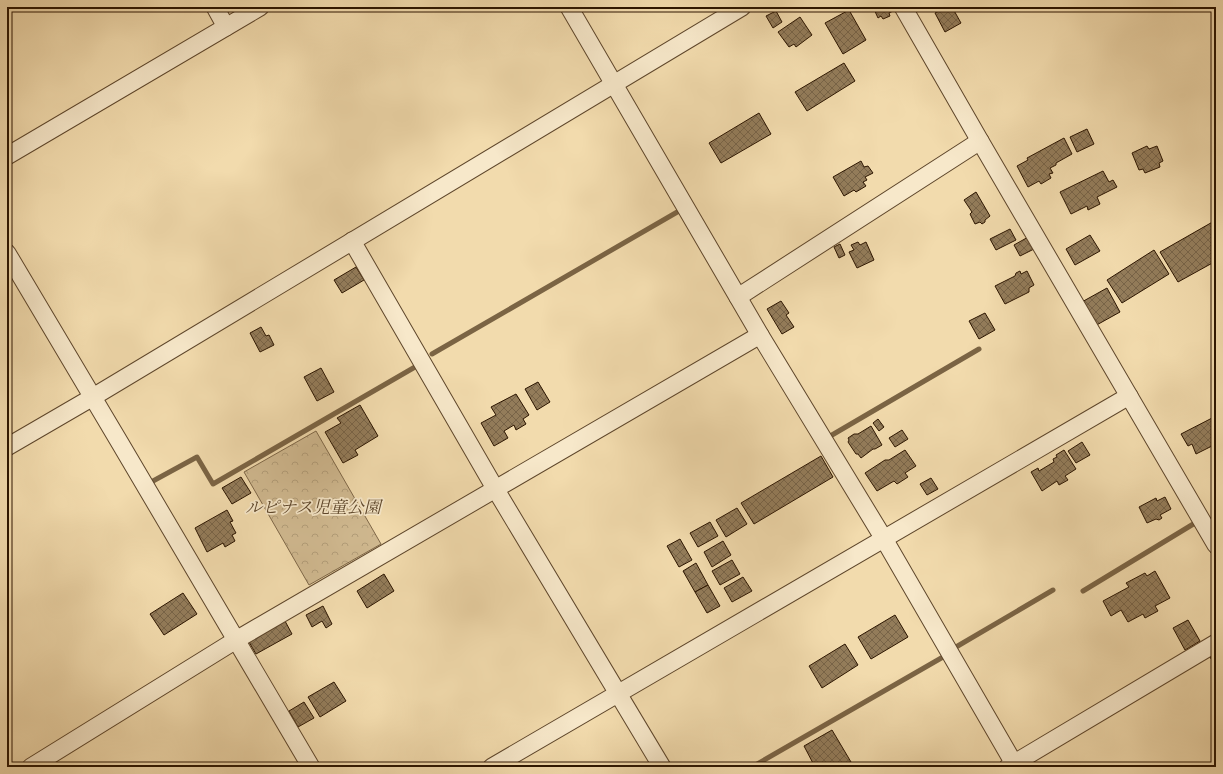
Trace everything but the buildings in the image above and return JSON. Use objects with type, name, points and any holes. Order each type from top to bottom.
[{"type":"street","points":[[215,7],[226,27]]},
{"type":"street","points":[[7,156],[260,7]]},
{"type":"street","points":[[569,7],[760,336],[884,539],[1013,766],[1216,643]]},
{"type":"street","points":[[7,447],[94,397],[742,7]]},
{"type":"street","points":[[903,7],[1216,545]]},
{"type":"street","points":[[738,297],[980,141]]},
{"type":"street","points":[[352,241],[496,490],[662,767]]},
{"type":"street","points":[[7,253],[94,397],[147,490],[311,767]]},
{"type":"street","points":[[31,767],[236,640],[760,336]]},
{"type":"street","points":[[492,767],[1130,396]]},
{"type":"green space","name":"ルピナス児童公園","points":[[316,431],[381,544],[309,585],[244,472]]},
{"type":"waterway","points":[[432,354],[679,211]]},
{"type":"waterway","points":[[832,435],[979,349]]},
{"type":"waterway","points":[[153,481],[197,457],[213,484],[415,367]]},
{"type":"waterway","points":[[1083,591],[1195,523]]},
{"type":"waterway","points":[[956,647],[1053,590]]},
{"type":"waterway","points":[[752,767],[943,657]]}]
